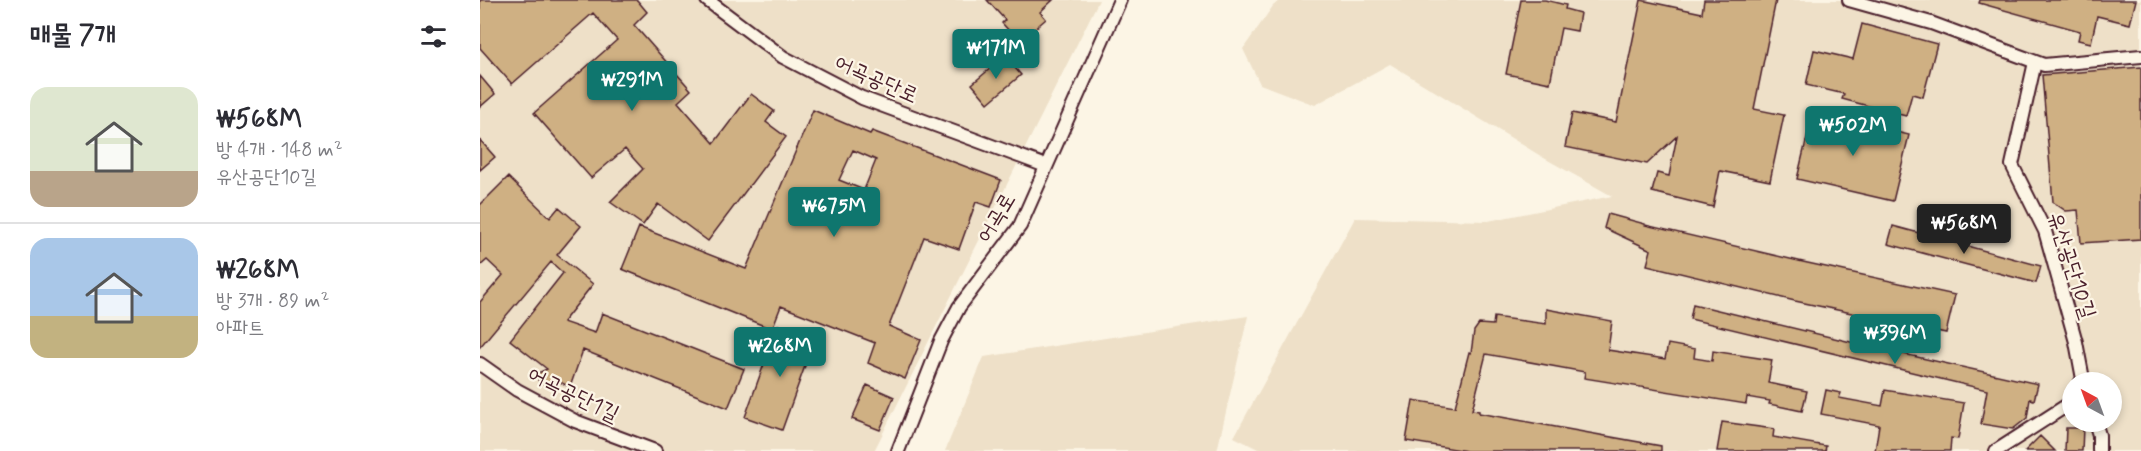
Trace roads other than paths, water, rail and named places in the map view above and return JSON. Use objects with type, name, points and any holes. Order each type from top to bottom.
[{"type":"street","name":"어곡공단로","points":[[706,0],[783,57],[862,98],[1046,166]]},
{"type":"street","name":"어곡로","points":[[898,451],[941,341],[959,307],[1020,226],[1120,0]]},
{"type":"street","points":[[1849,0],[1931,23],[2044,65],[2141,56]]},
{"type":"street","name":"유산공단10길","points":[[2035,62],[2012,165],[2045,231],[2076,342],[2081,372]]},
{"type":"street","name":"어곡공단1길","points":[[480,364],[517,390],[574,421],[655,451]]},
{"type":"street","points":[[1996,451],[2062,409]]},
{"type":"street","points":[[2098,432],[2099,451]]}]
